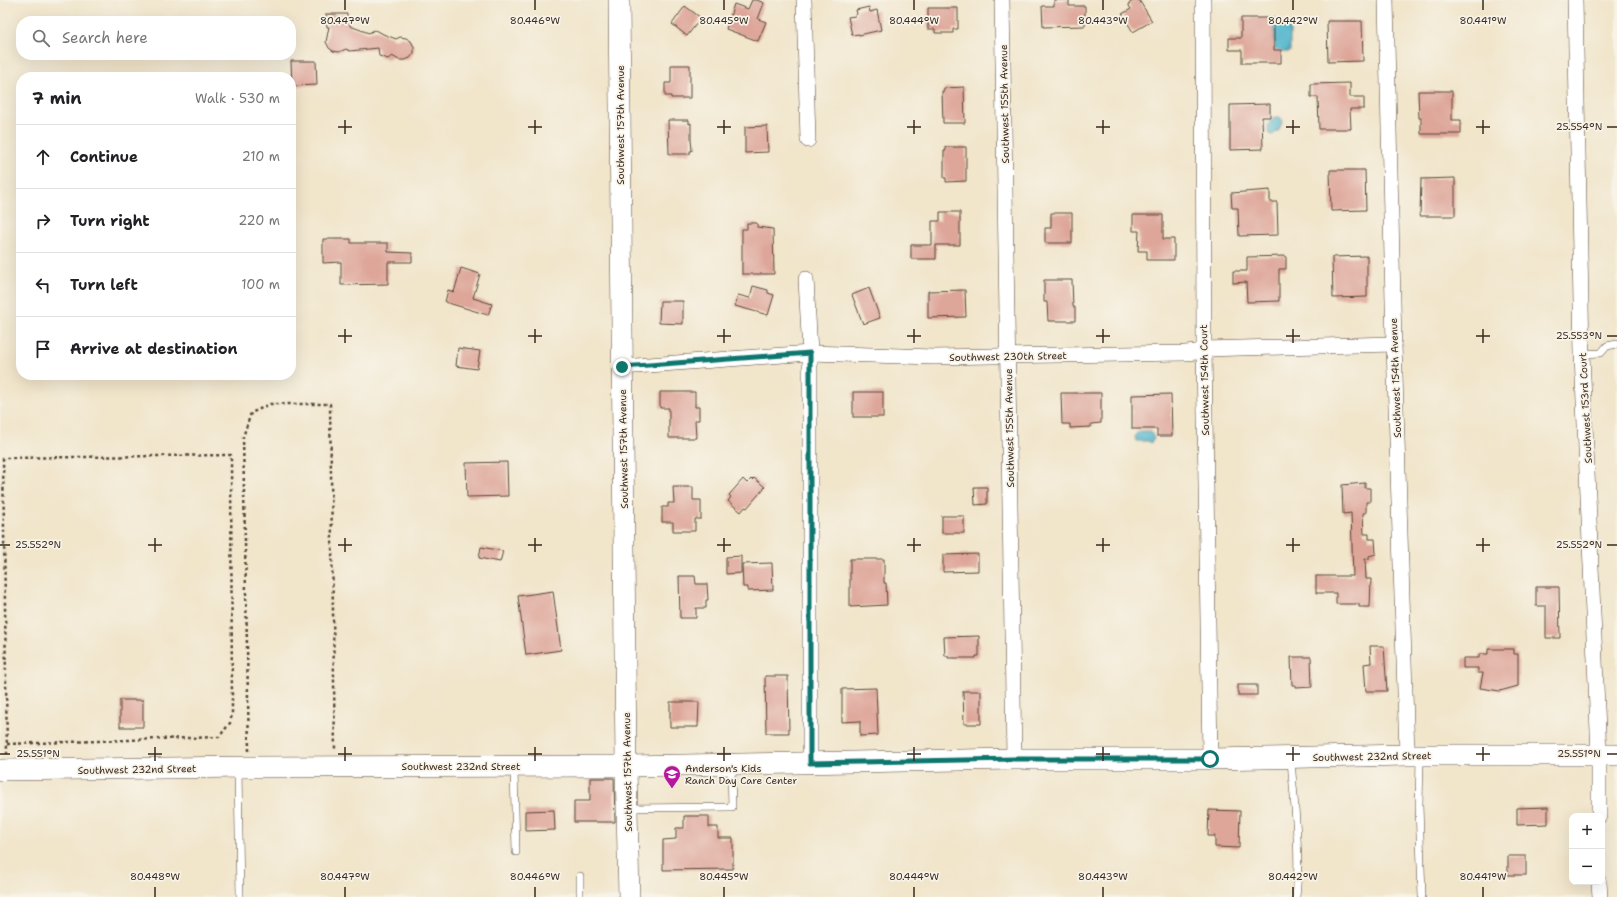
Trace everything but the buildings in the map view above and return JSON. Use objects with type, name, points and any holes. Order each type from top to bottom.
[{"type":"street","name":"Southwest 157th Avenue","points":[[619,0],[626,766],[629,897]]},
{"type":"street","points":[[804,0],[808,140]]},
{"type":"street","name":"Southwest 155th Avenue","points":[[1002,0],[1014,759]]},
{"type":"street","name":"Southwest 154th Court","points":[[1203,0],[1204,349],[1210,759]]},
{"type":"street","name":"Southwest 154th Avenue","points":[[1386,0],[1394,344],[1414,755]]},
{"type":"street","name":"Southwest 153rd Court","points":[[1575,0],[1582,354],[1608,755],[1599,813]]},
{"type":"street","points":[[806,279],[810,353],[810,763]]},
{"type":"street","name":"Southwest 230th Street","points":[[622,367],[810,353],[933,357],[1185,353],[1197,352],[1204,349],[1394,344]]},
{"type":"street","name":"Southwest 232nd Street","points":[[4,770],[243,767],[626,766],[1014,759],[1210,759],[1414,755],[1608,755]]},
{"type":"street","points":[[1599,885],[1600,897]]},
{"type":"lane","points":[[1582,354],[1601,353],[1607,346],[1617,344]]},
{"type":"lane","points":[[1414,755],[1419,805],[1422,897]]},
{"type":"lane","points":[[1291,758],[1296,832],[1296,897]]},
{"type":"lane","points":[[627,808],[732,807],[731,764]]},
{"type":"lane","points":[[514,766],[516,852]]},
{"type":"lane","points":[[240,897],[243,767]]},
{"type":"lane","points":[[580,876],[580,897]]},
{"type":"path","points":[[243,767],[243,437],[251,413],[270,404],[330,404],[336,767]]},
{"type":"path","points":[[4,770],[7,744],[2,458],[231,455],[232,714],[230,724],[219,737],[7,744]]},
{"type":"water","points":[[1274,24],[1290,24],[1290,52],[1275,52]]},
{"type":"water","points":[[1274,117],[1280,117],[1283,121],[1278,131],[1272,135],[1269,134],[1268,127]]},
{"type":"water","points":[[1139,431],[1151,431],[1154,439],[1151,443],[1148,441],[1136,441],[1136,434]]},
{"type":"place","name":"Anderson's Kids Ranch Day Care Center","points":[[672,789]]},
{"type":"route","points":[[622,367],[810,353],[810,763],[1014,759],[1210,759]]}]
